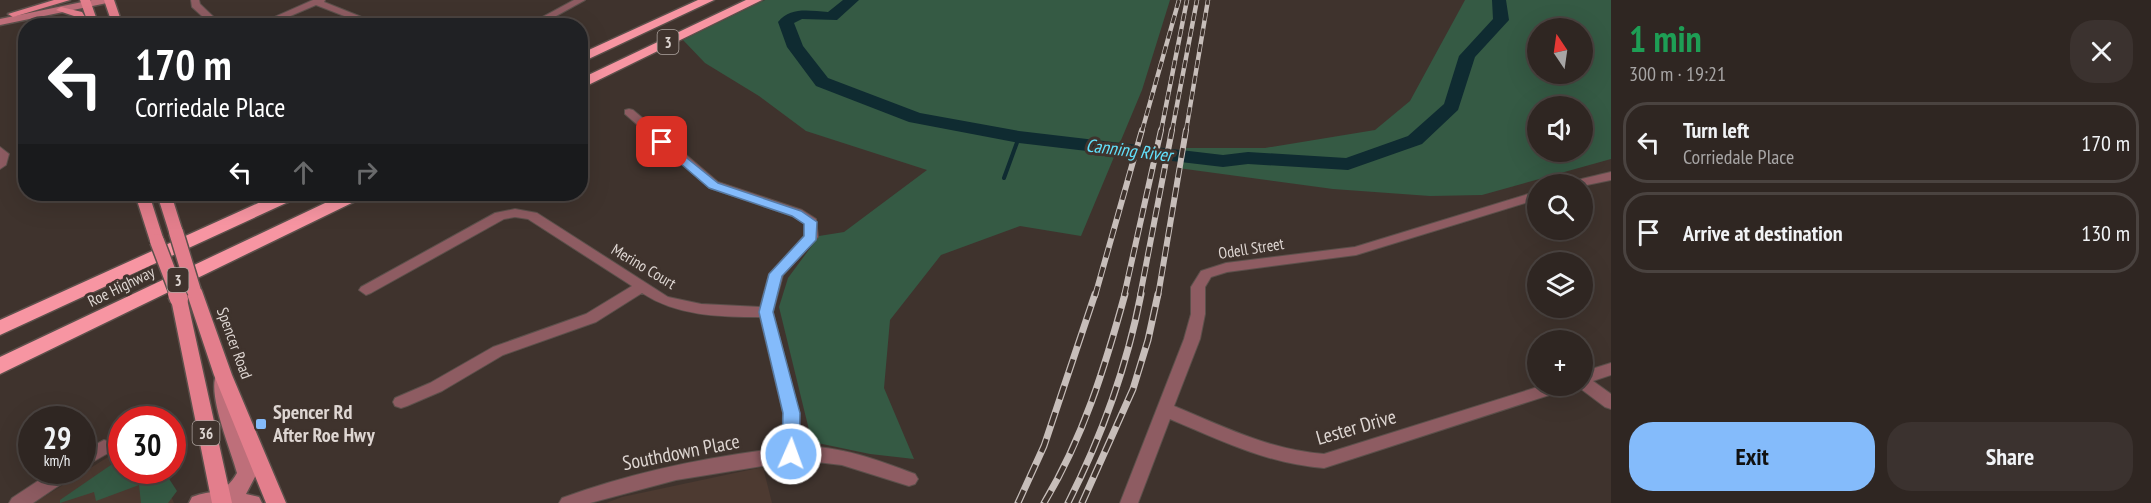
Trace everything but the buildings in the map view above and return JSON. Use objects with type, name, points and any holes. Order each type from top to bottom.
[{"type":"highway","name":"3","points":[[588,55],[708,0]]},
{"type":"highway","name":"3","points":[[588,81],[756,0]]},
{"type":"highway","name":"Roe Highway","points":[[0,328],[276,201]]},
{"type":"highway","name":"Roe Highway","points":[[0,366],[342,201]]},
{"type":"main road","points":[[0,20],[14,14],[85,1],[108,0],[115,18]]},
{"type":"main road","points":[[14,14],[85,1]]},
{"type":"main road","points":[[85,1],[91,18]]},
{"type":"main road","points":[[0,20],[63,5],[78,14],[80,18]]},
{"type":"main road","name":"36","points":[[144,201],[179,299],[221,502]]},
{"type":"main road","name":"Spencer Road","points":[[166,201],[223,375],[276,503]]},
{"type":"main road","points":[[221,502],[239,488],[247,473],[223,402],[223,375]]},
{"type":"main road","points":[[200,503],[252,503]]},
{"type":"street","points":[[195,0],[195,5],[210,18]]},
{"type":"street","points":[[546,18],[581,0]]},
{"type":"street","points":[[277,18],[318,1],[360,18]]},
{"type":"street","points":[[629,112],[714,185],[796,213],[811,222],[811,237],[776,274],[766,312],[791,413],[791,454]]},
{"type":"street","points":[[0,151],[3,154],[0,165]]},
{"type":"street","points":[[1593,180],[1611,176]]},
{"type":"street","name":"Odell Street","points":[[1129,503],[1192,339],[1198,314],[1198,287],[1206,274],[1226,268],[1356,251],[1527,198]]},
{"type":"street","name":"Merino Court","points":[[366,290],[517,208],[663,300],[686,307],[735,312],[766,312]]},
{"type":"street","points":[[401,402],[436,387],[498,351],[591,318],[641,287]]},
{"type":"street","points":[[1593,375],[1611,369]]},
{"type":"street","points":[[1593,388],[1611,403]]},
{"type":"street","name":"Lester Drive","points":[[1166,410],[1276,454],[1301,460],[1324,461],[1528,396]]},
{"type":"street","points":[[96,452],[104,447]]},
{"type":"street","name":"Southdown Place","points":[[568,503],[605,489],[694,468],[791,454],[820,454],[871,465],[909,479]]},
{"type":"street","points":[[18,503],[47,484]]},
{"type":"shaded area","points":[[108,457],[108,484],[166,484],[174,503],[34,503],[65,484],[96,484],[96,465]]},
{"type":"shaded area","points":[[763,467],[772,503],[606,503],[622,497]]},
{"type":"green space","points":[[765,0],[1170,0],[1142,90],[1081,236],[1020,226],[941,255],[890,320],[884,388],[914,459],[870,454],[808,441],[809,430],[779,307],[788,278],[819,236],[844,232],[927,170],[806,131],[759,96],[705,63],[683,40]]},
{"type":"green space","points":[[1465,0],[1611,0],[1611,159],[1557,174],[1527,174],[1527,182],[1482,195],[1430,196],[1333,189],[1178,168],[1180,148],[1265,148],[1375,130],[1410,101]]},
{"type":"green space","points":[[108,467],[108,484],[172,484],[177,491],[168,503],[141,503],[139,485],[96,501],[94,492],[60,503],[60,500],[83,484],[96,484],[96,475]]},
{"type":"waterway","name":"Canning River","points":[[852,0],[832,17],[797,15],[786,22],[795,47],[822,82],[916,118],[1019,137],[1223,161],[1248,158],[1348,164],[1415,140],[1452,106],[1467,56],[1501,20],[1499,0]]},
{"type":"waterway","points":[[1004,178],[1019,137]]},
{"type":"railway","points":[[1142,131],[1179,0]]},
{"type":"railway","points":[[1161,131],[1187,0]]},
{"type":"railway","points":[[1172,131],[1197,0]]},
{"type":"railway","points":[[1186,131],[1208,0]]},
{"type":"railway","points":[[1095,296],[1142,130]]},
{"type":"railway","points":[[1124,296],[1161,130]]},
{"type":"railway","points":[[1140,296],[1172,130]]},
{"type":"railway","points":[[1158,296],[1186,130]]},
{"type":"railway","points":[[1018,503],[1044,446],[1095,294]]},
{"type":"railway","points":[[1044,503],[1070,453],[1092,401],[1125,294]]},
{"type":"railway","points":[[1068,503],[1112,401],[1141,294]]},
{"type":"railway","points":[[1082,503],[1133,389],[1148,340],[1158,294]]},
{"type":"place","name":"Spencer Rd After Roe Hwy","points":[[261,424]]},
{"type":"route","points":[[662,142],[714,185],[796,213],[811,222],[811,237],[776,274],[766,312],[791,413],[791,454]]}]
